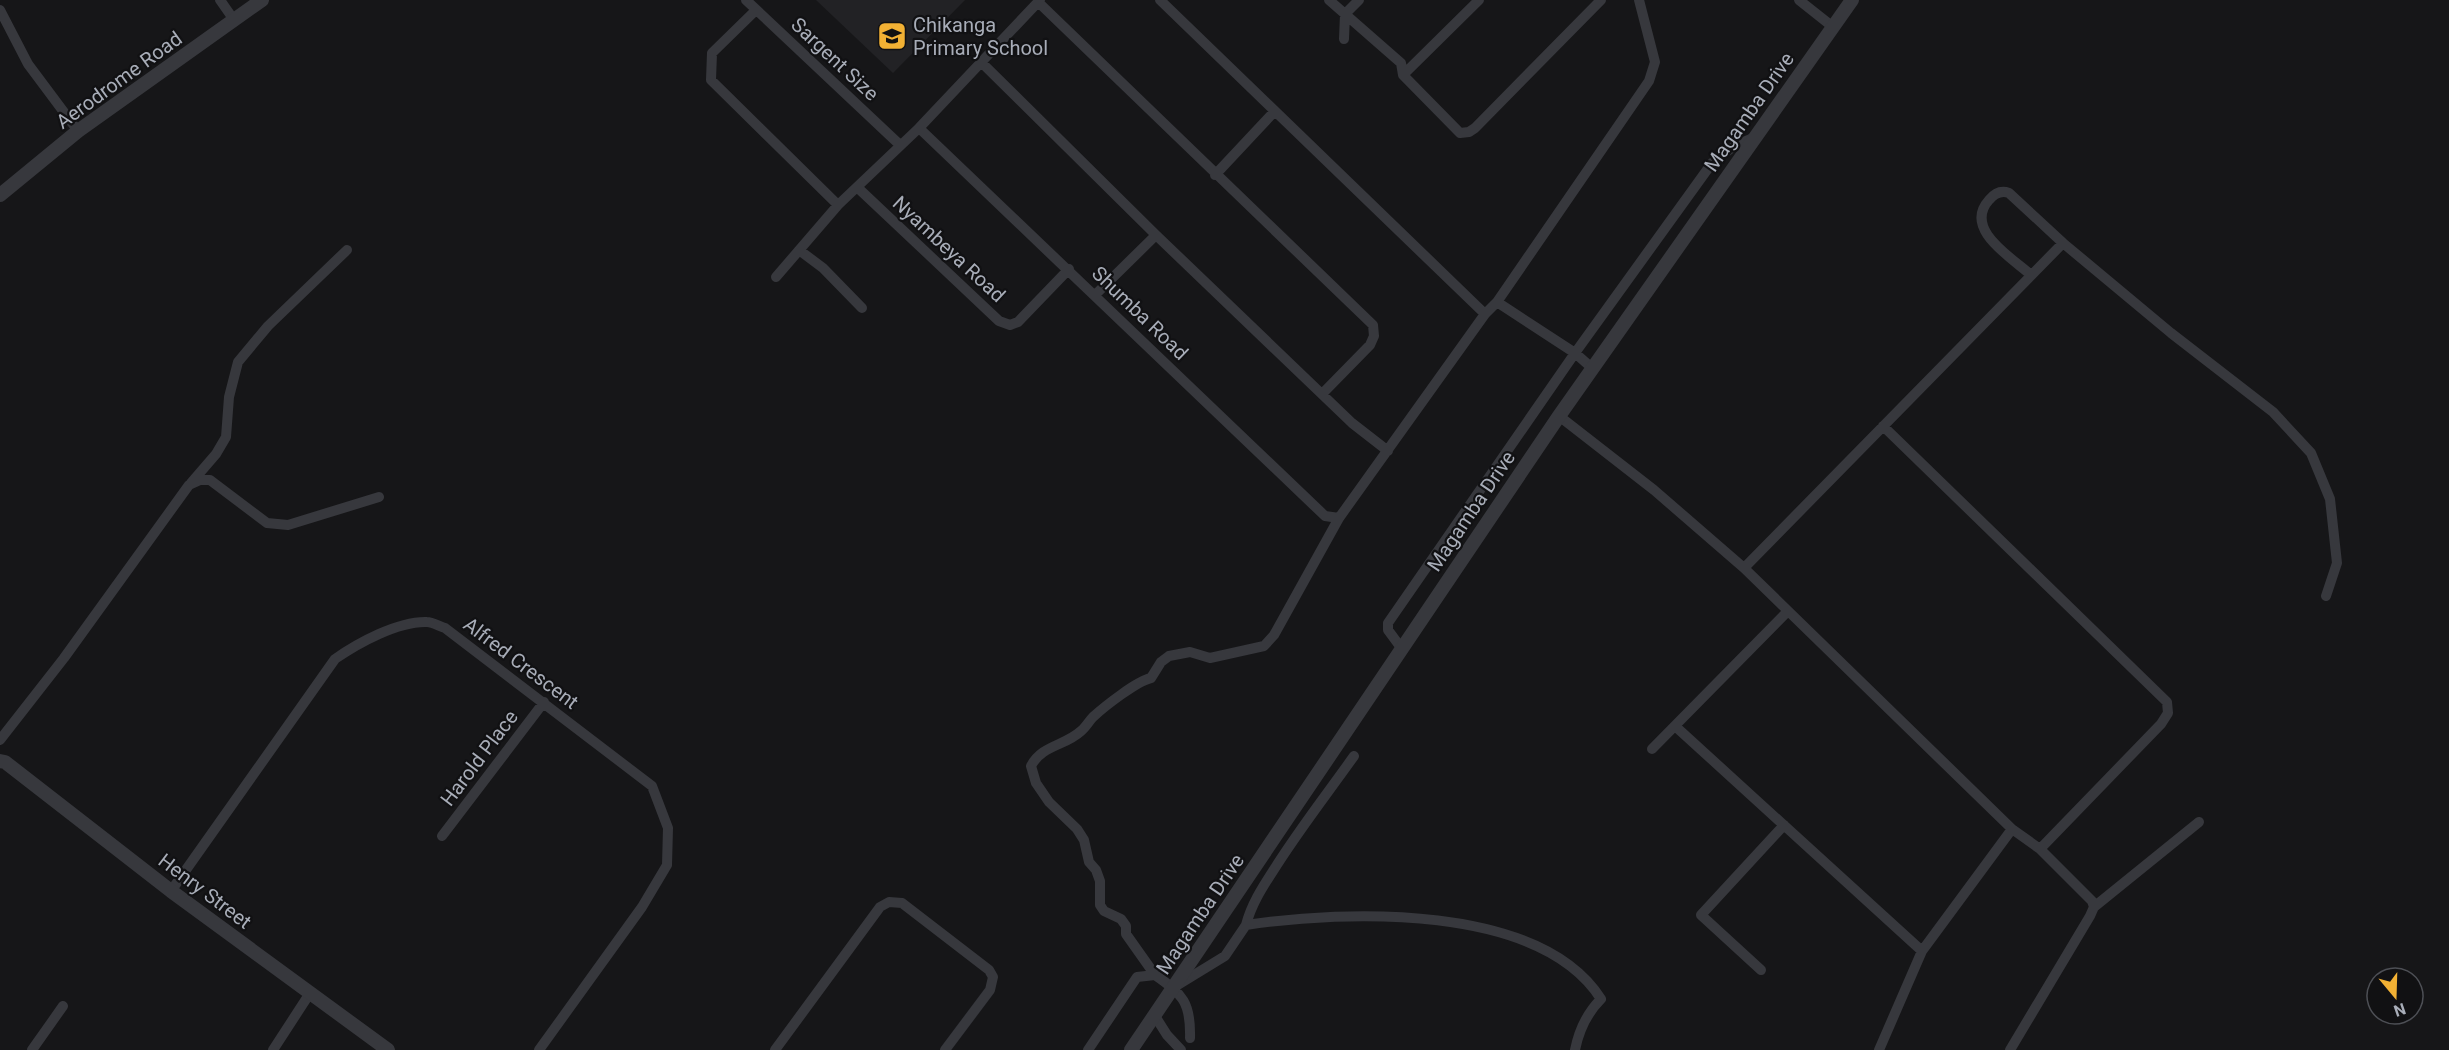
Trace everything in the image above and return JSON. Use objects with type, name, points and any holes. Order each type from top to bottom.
[{"type":"street","points":[[220,0],[234,20]]},
{"type":"street","name":"Aerodrome Road","points":[[0,195],[78,131],[262,0]]},
{"type":"street","name":"Sargent Size","points":[[746,0],[900,145]]},
{"type":"street","points":[[1160,0],[1485,314]]},
{"type":"street","points":[[1329,0],[1401,63],[1403,75],[1460,133],[1469,132],[1601,0]]},
{"type":"street","points":[[1344,39],[1345,14],[1359,0]]},
{"type":"street","points":[[1403,75],[1479,0]]},
{"type":"street","points":[[1190,1038],[1188,1008],[1182,996],[1155,975],[1126,934],[1126,926],[1121,919],[1104,910],[1100,905],[1100,881],[1096,870],[1089,862],[1084,840],[1077,829],[1049,802],[1036,783],[1031,766],[1043,751],[1080,733],[1091,718],[1110,706],[1125,691],[1135,688],[1142,680],[1151,678],[1161,662],[1169,656],[1190,652],[1209,658],[1264,646],[1281,626],[1298,588],[1339,518],[1485,314],[1497,302],[1649,81],[1655,62],[1640,0]]},
{"type":"street","points":[[1799,0],[1833,27]]},
{"type":"street","name":"Magamba Drive","points":[[1131,1050],[1559,416],[1852,0]]},
{"type":"street","points":[[776,277],[838,205],[919,128],[1039,1],[1215,176],[1373,325],[1374,336],[1370,345],[1323,393]]},
{"type":"street","points":[[0,10],[28,64],[78,131]]},
{"type":"street","points":[[756,10],[712,53],[711,80],[838,205]]},
{"type":"street","points":[[980,61],[1156,235],[1352,423],[1388,451]]},
{"type":"street","points":[[1215,176],[1274,112]]},
{"type":"street","name":"Shumba Road","points":[[919,128],[1325,516],[1339,518]]},
{"type":"street","points":[[1402,649],[1388,630],[1388,623],[1575,353],[1712,164],[1734,146],[1755,137]]},
{"type":"street","name":"Nyambeya Road","points":[[858,188],[999,321],[1010,325],[1018,322],[1069,269]]},
{"type":"street","points":[[2031,275],[1982,230],[1980,216],[1990,198],[1999,192],[2009,193],[2063,243],[2171,333],[2273,412],[2312,453],[2330,499],[2336,552],[2337,563],[2326,596]]},
{"type":"street","points":[[1095,295],[1156,235]]},
{"type":"street","points":[[1744,568],[2063,243]]},
{"type":"street","points":[[0,740],[64,658],[189,485],[216,454],[225,437],[229,397],[238,362],[268,326],[347,250]]},
{"type":"street","points":[[799,250],[823,268],[862,308]]},
{"type":"street","points":[[1497,302],[1575,353],[1592,368]]},
{"type":"street","points":[[1559,416],[1654,490],[1744,568],[2012,829],[2040,849],[2092,901],[2094,907]]},
{"type":"street","points":[[1883,426],[2167,702],[2168,714],[2161,724],[2040,849]]},
{"type":"street","points":[[189,485],[200,480],[210,480],[267,523],[288,525],[379,497]]},
{"type":"street","points":[[1652,749],[1788,611]]},
{"type":"street","name":"Alfred Crescent","points":[[171,891],[335,659],[358,644],[388,630],[427,622],[445,628],[652,786],[668,828],[667,864],[642,907],[538,1050]]},
{"type":"street","name":"Harold Place","points":[[442,836],[544,702]]},
{"type":"street","points":[[1675,726],[1922,951]]},
{"type":"street","points":[[1174,988],[1225,956],[1246,925],[1254,902],[1281,859],[1338,774],[1354,756]]},
{"type":"street","name":"Henry Street","points":[[0,761],[5,762],[171,891],[388,1050]]},
{"type":"street","points":[[2010,1050],[2094,907],[2199,822]]},
{"type":"street","points":[[1761,970],[1701,915],[1785,825]]},
{"type":"street","points":[[1879,1050],[1922,951],[2012,829]]},
{"type":"street","points":[[775,1050],[880,907],[895,902],[902,903],[989,969],[993,977],[990,990],[945,1050]]},
{"type":"street","points":[[1246,925],[1294,918],[1437,919],[1501,932],[1568,962],[1590,982],[1601,999],[1590,1010],[1577,1038],[1575,1050]]},
{"type":"street","points":[[1088,1050],[1137,976],[1155,975]]},
{"type":"street","points":[[273,1050],[310,993]]},
{"type":"street","points":[[32,1050],[63,1006]]},
{"type":"street","points":[[1155,1016],[1167,1035],[1181,1050]]},
{"type":"shaded area","name":"Chikanga Primary School","points":[[816,0],[965,0],[893,73]]},
{"type":"place","name":"Chikanga Primary School","points":[[892,36]]}]
